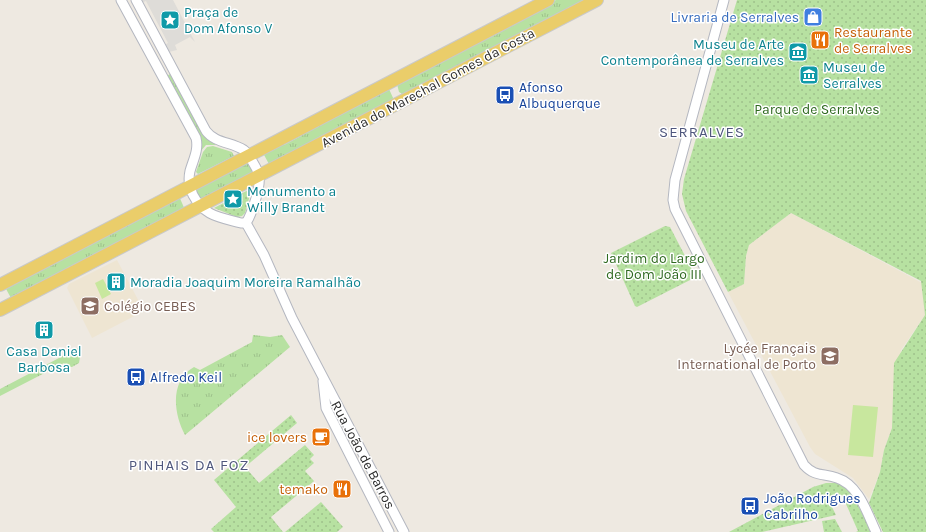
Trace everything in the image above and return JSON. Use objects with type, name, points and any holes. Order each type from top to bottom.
[{"type":"main road","name":"Avenida do Marechal Gomes da Costa","points":[[0,285],[548,0]]},
{"type":"main road","name":"Avenida do Marechal Gomes da Costa","points":[[0,310],[597,0]]},
{"type":"street","points":[[121,0],[196,138],[197,144],[189,176],[189,186],[199,207],[210,214],[241,223],[246,223],[250,218],[257,194],[259,176],[249,156],[244,150],[214,139],[209,135],[167,60],[136,0]]},
{"type":"street","points":[[724,0],[673,194],[675,209],[804,465],[813,473],[840,479],[853,487],[876,532]]},
{"type":"street","points":[[156,66],[167,60]]},
{"type":"street","name":"Rua João de Barros","points":[[246,223],[264,255],[280,292],[323,377],[404,532]]},
{"type":"street","name":"Rua João de Barros","points":[[323,377],[326,408],[389,532]]},
{"type":"shaded area","name":"Praça de Dom Afonso V","points":[[141,0],[173,0],[195,42],[190,37],[175,45],[177,50],[169,52],[163,46],[168,43],[146,1],[141,3]]},
{"type":"shaded area","name":"Lycée Français International de Porto","points":[[791,213],[922,283],[925,315],[901,350],[892,428],[884,450],[880,472],[869,499],[853,478],[815,454],[810,447],[728,292],[744,284],[746,256],[749,245]]},
{"type":"shaded area","points":[[117,260],[144,311],[92,338],[67,288],[69,284]]},
{"type":"green space","points":[[556,0],[589,0],[404,95],[399,92],[397,84]]},
{"type":"green space","name":"Parque de Serralves","points":[[737,0],[926,0],[926,532],[883,532],[869,503],[880,472],[884,450],[892,428],[894,363],[925,315],[921,281],[791,213],[749,245],[746,256],[744,284],[728,292],[686,211],[682,194],[684,179]]},
{"type":"green space","points":[[170,74],[203,135],[216,145],[206,145],[200,152],[199,137],[167,76]]},
{"type":"green space","points":[[389,89],[394,100],[328,136],[327,133],[310,142],[310,145],[270,166],[263,153],[282,142],[284,145],[301,136],[300,133]]},
{"type":"green space","points":[[213,146],[232,152],[234,156],[198,174],[196,172],[203,152],[207,147]]},
{"type":"green space","points":[[247,161],[254,174],[201,201],[194,188]]},
{"type":"green space","points":[[252,188],[245,213],[242,216],[237,217],[214,208]]},
{"type":"green space","points":[[179,196],[185,210],[12,300],[5,287]]},
{"type":"green space","name":"Jardim do Largo de Dom João III","points":[[665,226],[670,227],[696,277],[637,307],[635,306],[611,253]]},
{"type":"green space","points":[[103,279],[111,294],[102,299],[95,283]]},
{"type":"green space","points":[[253,335],[270,337],[282,335],[290,347],[185,435],[176,407],[177,388],[181,380],[186,373],[194,367],[200,370],[252,342]]},
{"type":"green space","points":[[78,348],[80,357],[79,363],[72,367],[66,367],[64,363],[0,396],[0,389]]},
{"type":"green space","points":[[853,405],[878,407],[873,457],[848,455]]},
{"type":"green space","points":[[291,415],[297,423],[245,467],[259,483],[305,445],[314,455],[310,459],[314,463],[305,471],[314,481],[271,517],[283,532],[214,532],[211,529],[236,507],[214,480]]},
{"type":"green space","points":[[826,483],[837,483],[848,488],[873,532],[856,532],[858,531],[842,495],[828,499],[836,515],[762,532],[729,532],[813,487]]},
{"type":"green space","points":[[321,502],[343,527],[337,532],[285,532]]},
{"type":"green space","points":[[835,519],[842,532],[824,532],[822,521]]},
{"type":"place","name":"Livraria de Serralves","points":[[813,17]]},
{"type":"place","name":"Praça de Dom Afonso V","points":[[170,20]]},
{"type":"place","name":"Restaurante de Serralves","points":[[820,40]]},
{"type":"place","name":"Museu de Arte Contemporânea de Serralves","points":[[798,52]]},
{"type":"place","name":"Museu de Serralves","points":[[809,75]]},
{"type":"place","name":"Afonso Albuquerque","points":[[505,95]]},
{"type":"place","name":"Monumento a Willy Brandt","points":[[233,199]]},
{"type":"place","name":"Moradia Joaquim Moreira Ramalhão","points":[[116,282]]},
{"type":"place","name":"Colégio CEBES","points":[[90,306]]},
{"type":"place","name":"Casa Daniel Barbosa","points":[[44,330]]},
{"type":"place","name":"Lycée Français International de Porto","points":[[830,356]]},
{"type":"place","name":"Alfredo Keil","points":[[136,377]]},
{"type":"place","name":"ice lovers","points":[[321,437]]},
{"type":"place","name":"temako","points":[[342,489]]},
{"type":"place","name":"João Rodrigues Cabrilho","points":[[750,506]]},
{"type":"district","name":"SERRALVES","points":[[702,132]]},
{"type":"district","name":"PINHAIS DA FOZ","points":[[189,465]]}]
